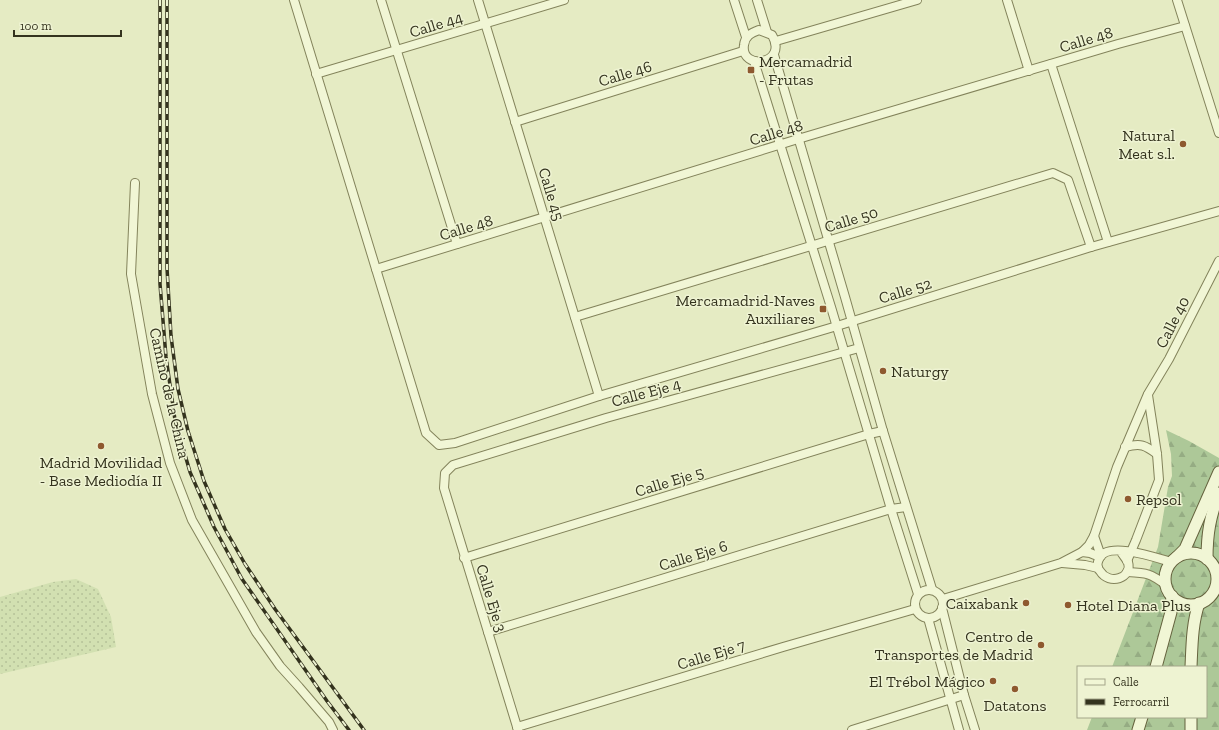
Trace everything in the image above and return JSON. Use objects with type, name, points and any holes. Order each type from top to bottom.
[{"type":"main road","points":[[1174,560],[1183,554],[1200,554],[1213,565],[1216,573],[1215,588],[1206,600],[1192,604],[1184,604],[1178,601],[1172,596],[1166,585],[1166,573],[1174,560],[1184,549],[1219,472]]},
{"type":"main road","points":[[1207,559],[1209,522],[1219,493]]},
{"type":"main road","points":[[1156,666],[1171,612],[1172,596]]},
{"type":"main road","points":[[1192,666],[1192,628],[1199,603]]},
{"type":"main road","points":[[1138,730],[1142,718]]},
{"type":"main road","points":[[1191,718],[1191,730]]},
{"type":"street","points":[[294,0],[376,269]]},
{"type":"street","points":[[380,0],[457,244]]},
{"type":"street","name":"Calle 45","points":[[478,0],[599,396]]},
{"type":"street","name":"Calle 44","points":[[316,74],[564,0]]},
{"type":"street","points":[[734,0],[746,38]]},
{"type":"street","points":[[757,0],[767,32]]},
{"type":"street","points":[[776,41],[917,0]]},
{"type":"street","points":[[1007,0],[1029,71]]},
{"type":"street","points":[[1177,0],[1219,133]]},
{"type":"street","name":"Calle 48","points":[[376,269],[798,139],[1118,44],[1185,26]]},
{"type":"street","points":[[759,30],[767,32],[772,35],[776,41],[777,49],[774,55],[768,60],[761,62],[754,61],[747,57],[743,50],[746,38],[759,30]]},
{"type":"street","name":"Calle 46","points":[[515,122],[743,50]]},
{"type":"street","points":[[774,55],[883,431],[932,589]]},
{"type":"street","points":[[754,61],[837,326],[891,509],[918,594]]},
{"type":"street","points":[[1051,64],[1108,242]]},
{"type":"street","name":"Calle 50","points":[[575,317],[1053,173],[1068,180],[1091,247]]},
{"type":"street","name":"Camino de la China","points":[[135,183],[131,274],[152,394],[170,463],[192,520],[256,632],[276,660],[329,722],[333,730]]},
{"type":"street","name":"Calle 52","points":[[376,269],[426,433],[439,445],[455,443],[599,396],[837,326],[1091,247],[1219,211]]},
{"type":"street","name":"Calle 40","points":[[1082,552],[1089,545],[1094,536],[1117,467],[1148,394],[1169,359],[1219,261]]},
{"type":"street","name":"Calle Eje 4","points":[[445,473],[454,464],[599,420],[859,348]]},
{"type":"street","points":[[1127,561],[1159,480],[1157,454],[1148,394]]},
{"type":"street","name":"Calle Eje 5","points":[[464,558],[883,431]]},
{"type":"street","points":[[1125,447],[1137,444],[1147,447],[1157,454]]},
{"type":"street","name":"Calle Eje 3","points":[[445,473],[444,488],[517,729]]},
{"type":"street","name":"Calle Eje 6","points":[[488,632],[891,509],[906,507]]},
{"type":"street","points":[[1094,536],[1100,556],[1098,568],[1104,577],[1112,580],[1120,578],[1127,572],[1128,563],[1121,552]]},
{"type":"street","points":[[943,599],[1061,563],[1082,552],[1100,556],[1108,551],[1139,552],[1174,560]]},
{"type":"street","points":[[1061,563],[1085,565],[1098,568]]},
{"type":"street","points":[[1127,572],[1142,573],[1153,576],[1166,585]]},
{"type":"street","points":[[942,608],[937,616],[928,618],[920,616],[914,609],[914,602],[918,594],[924,590],[932,589],[938,592],[943,599],[942,608],[964,695],[975,730]]},
{"type":"street","name":"Calle Eje 7","points":[[517,729],[783,647],[914,609]]},
{"type":"street","points":[[928,618],[959,730]]},
{"type":"street","points":[[852,730],[964,695]]},
{"type":"green space","points":[[1166,430],[1219,458],[1219,730],[1087,730],[1092,718],[1207,718],[1207,666],[1112,666],[1158,547],[1168,487],[1172,476],[1171,454]]},
{"type":"green space","points":[[76,579],[98,589],[111,617],[116,647],[0,674],[0,597],[53,582]]},
{"type":"railway","points":[[160,0],[160,284],[166,357],[175,420],[190,472],[214,527],[242,579],[349,730]]},
{"type":"railway","points":[[167,0],[167,268],[171,336],[178,389],[188,431],[204,481],[225,529],[245,564],[275,609],[364,730]]},
{"type":"place","name":"Mercamadrid - Frutas","points":[[751,70]]},
{"type":"place","name":"Natural Meat s.l.","points":[[1183,144]]},
{"type":"place","name":"Mercamadrid-Naves Auxiliares","points":[[823,309]]},
{"type":"place","name":"Naturgy","points":[[883,371]]},
{"type":"place","name":"Madrid Movilidad - Base Mediodía II","points":[[101,446]]},
{"type":"place","name":"Repsol","points":[[1128,499]]},
{"type":"place","name":"Caixabank","points":[[1026,603]]},
{"type":"place","name":"Hotel Diana Plus","points":[[1068,605]]},
{"type":"place","name":"Centro de Transportes de Madrid","points":[[1041,645]]},
{"type":"place","name":"El Trébol Mágico","points":[[993,681]]},
{"type":"place","name":"Datatons","points":[[1015,689]]}]
